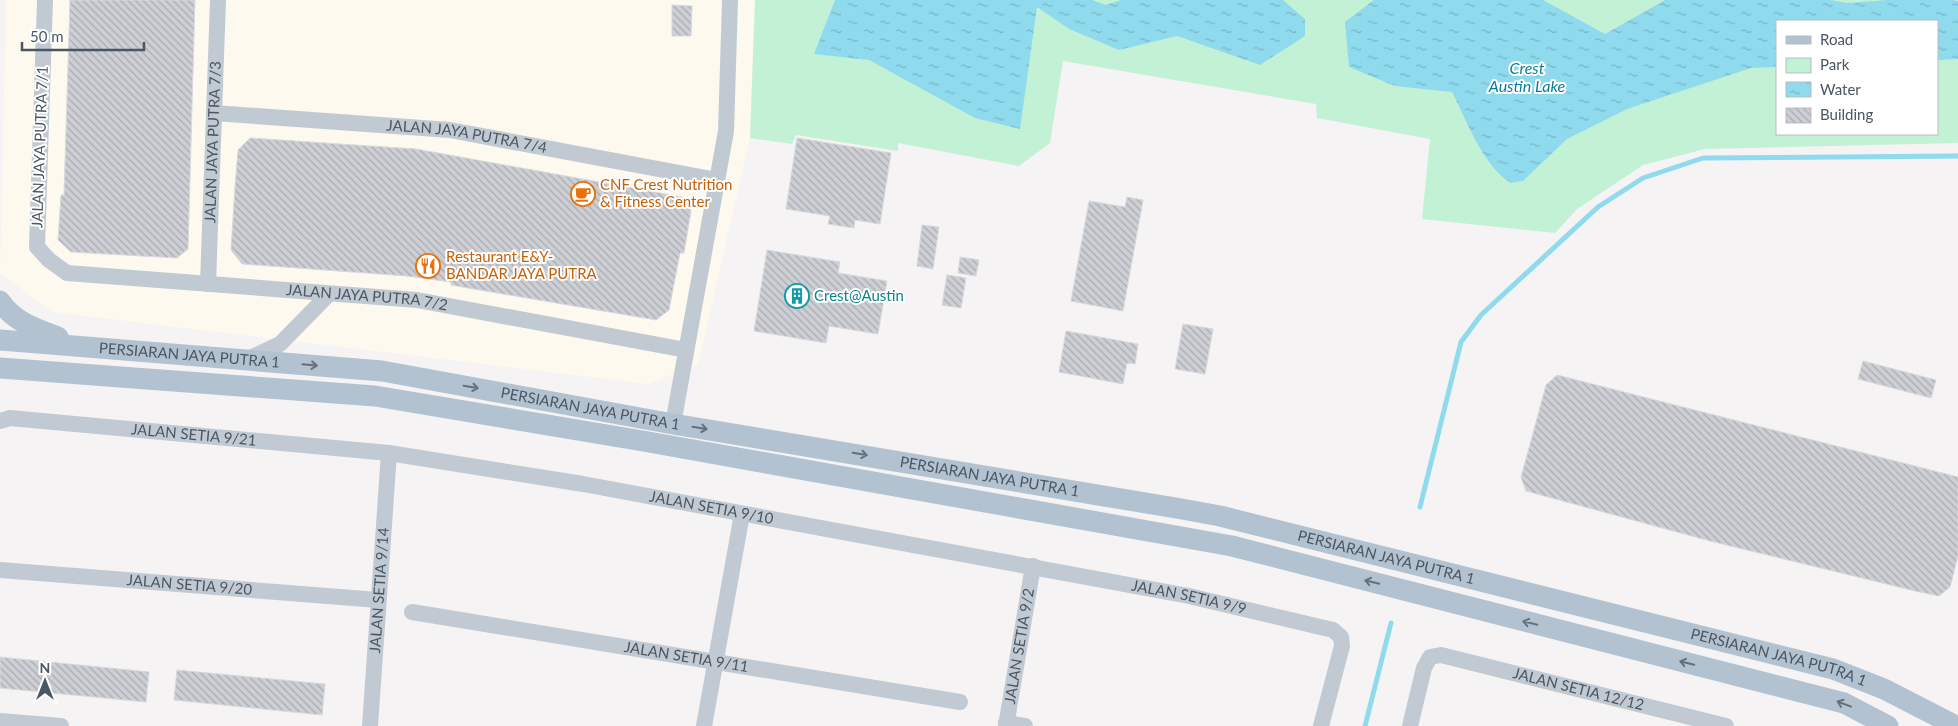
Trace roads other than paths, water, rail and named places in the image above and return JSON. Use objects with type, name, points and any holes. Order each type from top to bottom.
[{"type":"main road","points":[[0,301],[8,311],[29,326],[88,347]]},
{"type":"main road","name":"PERSIARAN JAYA PUTRA 1","points":[[0,340],[382,371],[673,424],[1220,516],[1833,669],[1884,689],[1956,726]]},
{"type":"main road","name":"PERSIARAN JAYA PUTRA 1","points":[[0,368],[375,396],[643,441],[1232,546],[1844,703],[1888,726]]},
{"type":"main road","points":[[0,383],[60,372]]},
{"type":"street","name":"JALAN JAYA PUTRA 7/1","points":[[45,0],[37,247],[49,260]]},
{"type":"street","name":"JALAN JAYA PUTRA 7/3","points":[[208,284],[218,0]]},
{"type":"street","points":[[673,424],[726,131],[730,0]]},
{"type":"street","name":"JALAN JAYA PUTRA 7/4","points":[[214,113],[450,130],[717,180]]},
{"type":"street","name":"JALAN JAYA PUTRA 7/2","points":[[49,260],[66,273],[416,300],[686,350]]},
{"type":"street","points":[[246,360],[280,344],[330,294]]},
{"type":"street","name":"JALAN SETIA 9/21","points":[[0,421],[10,418],[389,454]]},
{"type":"street","name":"JALAN SETIA 9/10","points":[[389,454],[583,484],[1033,566]]},
{"type":"street","name":"JALAN SETIA 9/14","points":[[370,726],[389,454]]},
{"type":"street","points":[[704,726],[742,514]]},
{"type":"street","name":"JALAN SETIA 9/9","points":[[1033,566],[1189,596],[1333,630],[1341,637],[1342,646],[1321,726]]},
{"type":"street","name":"JALAN SETIA 9/2","points":[[1006,724],[1033,566]]},
{"type":"street","name":"JALAN SETIA 9/20","points":[[0,570],[378,600]]},
{"type":"street","name":"JALAN SETIA 9/11","points":[[412,612],[960,702]]},
{"type":"street","name":"JALAN SETIA 12/12","points":[[1410,726],[1424,668],[1430,657],[1441,655],[1726,726]]},
{"type":"street","points":[[0,721],[60,726]]},
{"type":"street","points":[[1006,724],[1025,726]]},
{"type":"water","points":[[835,0],[1092,0],[1106,5],[1121,0],[1283,0],[1305,19],[1305,36],[1260,65],[1177,36],[1119,50],[1069,29],[1037,7],[1020,129],[975,118],[869,60],[814,54]]},
{"type":"water","name":"Crest Austin Lake","points":[[1374,0],[1543,0],[1605,34],[1665,0],[1830,0],[1847,3],[1888,0],[1953,0],[1958,1],[1958,59],[1938,60],[1938,20],[1776,20],[1776,67],[1751,68],[1627,109],[1567,139],[1523,181],[1510,183],[1483,153],[1452,92],[1395,86],[1349,67],[1345,22]]},
{"type":"waterway","points":[[1420,507],[1461,342],[1481,315],[1598,207],[1643,178],[1703,158],[1958,156]]},
{"type":"waterway","points":[[1365,726],[1391,623]]},
{"type":"place","name":"CNF Crest Nutrition & Fitness Center","points":[[583,194]]},
{"type":"place","name":"Restaurant E&Y- BANDAR JAYA PUTRA","points":[[428,266]]},
{"type":"place","name":"Crest@Austin","points":[[797,296]]}]
